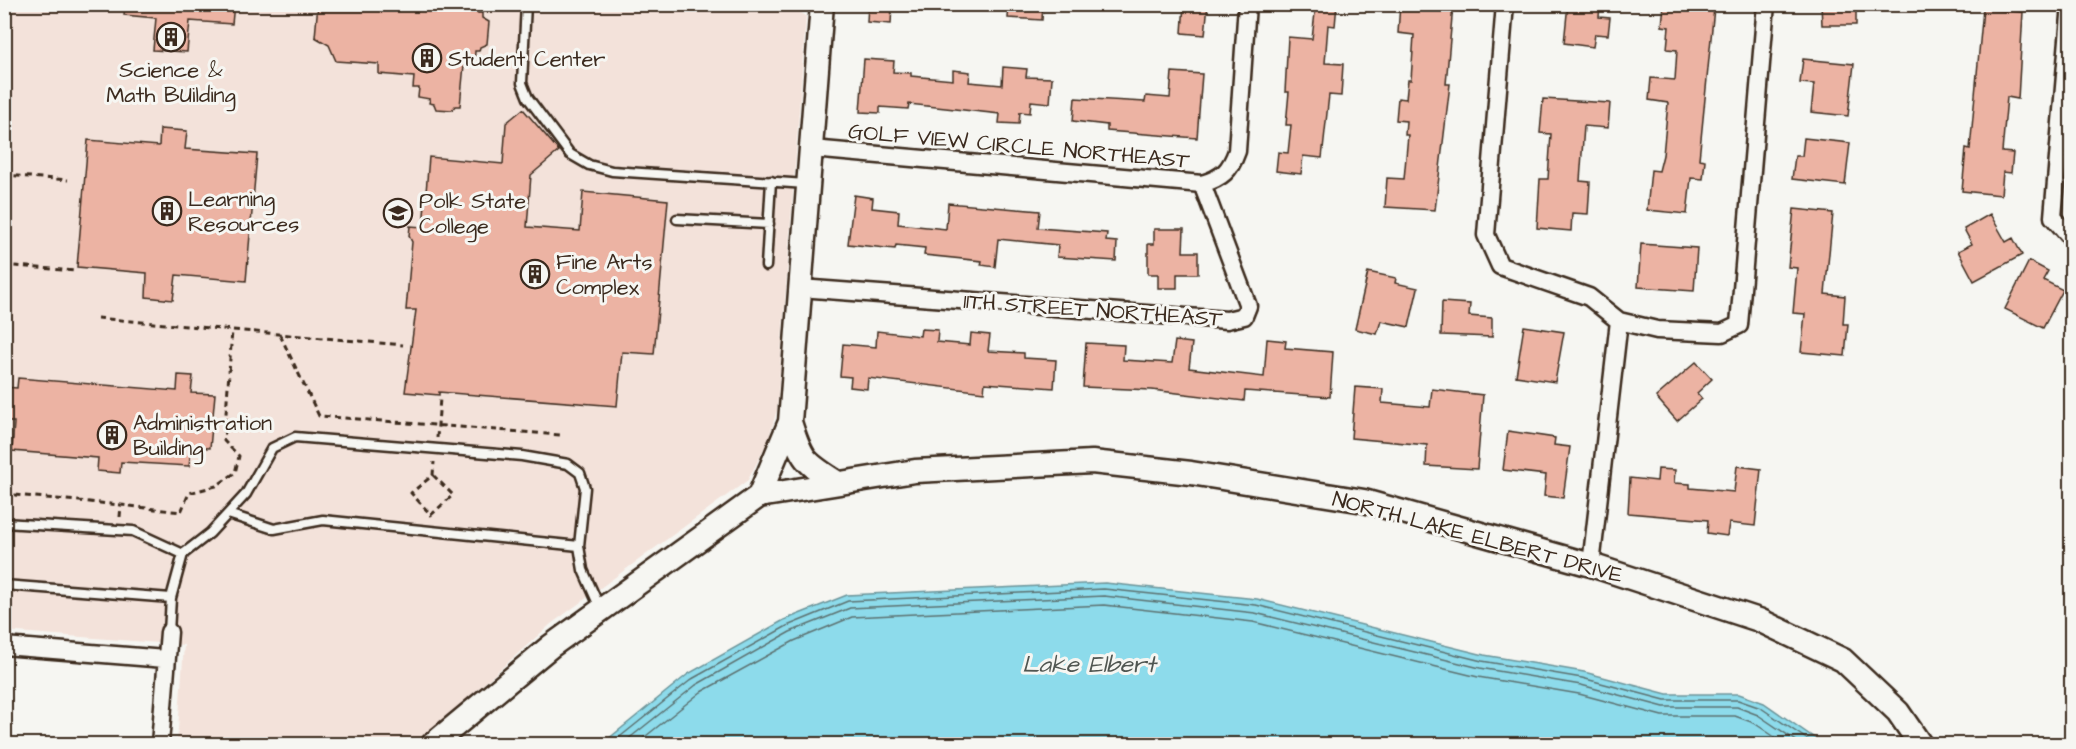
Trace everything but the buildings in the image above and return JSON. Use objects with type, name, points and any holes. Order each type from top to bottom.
[{"type":"street","points":[[433,744],[551,646],[759,496],[790,422],[822,4]]},
{"type":"street","name":"GOLF VIEW CIRCLE NORTHEAST","points":[[812,149],[1203,184],[1221,178],[1232,166],[1237,151],[1247,4]]},
{"type":"street","points":[[1505,4],[1485,235],[1500,266],[1589,297],[1619,321],[1657,330],[1722,333],[1739,325],[1766,4]]},
{"type":"street","points":[[2072,4],[2054,217],[2072,239]]},
{"type":"street","name":"11TH STREET NORTHEAST","points":[[800,288],[1227,320],[1244,316],[1248,306],[1203,184]]},
{"type":"street","points":[[1591,565],[1619,321]]},
{"type":"street","points":[[790,422],[798,451],[809,465],[838,483]]},
{"type":"street","name":"NORTH LAKE ELBERT DRIVE","points":[[759,496],[883,475],[1014,465],[1092,462],[1191,473],[1364,501],[1591,565],[1759,620],[1843,660],[1898,712],[1920,744]]},
{"type":"street","points":[[160,744],[165,659],[169,632]]},
{"type":"street","points":[[4,646],[165,659]]},
{"type":"lane","points":[[526,4],[522,83],[528,98],[570,154],[589,165],[612,171],[809,184]]},
{"type":"lane","points":[[766,266],[771,182]]},
{"type":"lane","points":[[677,219],[769,224]]},
{"type":"lane","points":[[169,632],[171,598],[183,554],[228,514],[246,494],[272,448],[295,437],[522,456],[568,464],[580,473],[585,488],[579,546],[583,570],[601,610]]},
{"type":"lane","points":[[228,514],[274,529],[323,520],[579,546]]},
{"type":"lane","points":[[4,523],[133,531],[183,554]]},
{"type":"lane","points":[[4,585],[171,598]]},
{"type":"path","points":[[4,176],[68,180]]},
{"type":"path","points":[[4,265],[75,271]]},
{"type":"path","points":[[98,318],[403,345]]},
{"type":"path","points":[[4,494],[181,512],[189,493],[216,486],[235,473],[239,456],[224,441],[232,331]]},
{"type":"path","points":[[280,335],[319,416],[560,435]]},
{"type":"path","points":[[433,475],[453,495],[431,515],[411,493],[433,475],[440,398]]},
{"type":"path","points":[[120,531],[121,506]]},
{"type":"shaded area","name":"Polk State College","points":[[4,5],[789,5],[806,16],[777,410],[768,441],[748,480],[551,624],[416,744],[177,744],[184,645],[5,631]]},
{"type":"water","name":"Lake Elbert","points":[[1105,583],[1257,599],[1484,655],[1584,672],[1667,694],[1739,694],[1764,703],[1823,744],[602,744],[688,674],[784,620],[847,595]]},
{"type":"place","name":"Science & Math BUilding","points":[[171,37]]},
{"type":"place","name":"Student Center","points":[[427,58]]},
{"type":"place","name":"Learning Resources","points":[[167,211]]},
{"type":"place","name":"Polk State College","points":[[398,213]]},
{"type":"place","name":"Fine Arts Complex","points":[[535,274]]},
{"type":"place","name":"Administration Building","points":[[112,435]]}]
